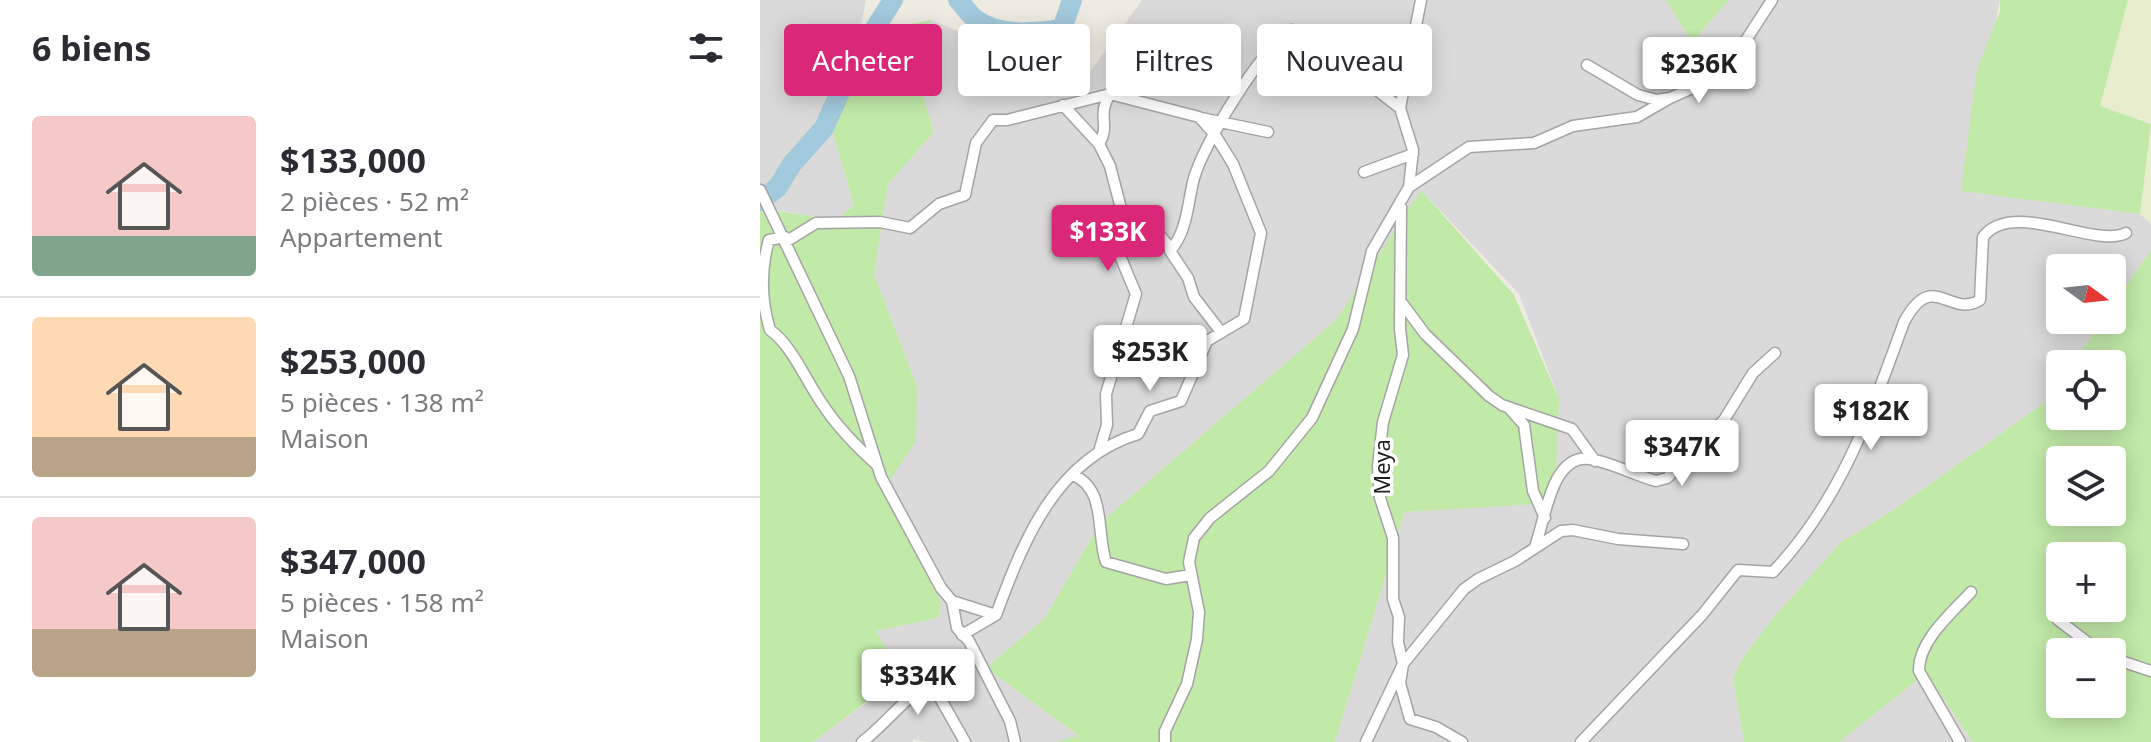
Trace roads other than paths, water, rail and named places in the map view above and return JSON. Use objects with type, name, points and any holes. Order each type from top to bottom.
[{"type":"street","points":[[1165,742],[1165,731],[1192,666],[1197,639],[1199,612],[1191,575],[1190,549],[1200,529],[1269,471],[1321,403],[1353,329],[1372,251],[1409,187],[1413,154],[1400,108],[1421,0]]},
{"type":"street","points":[[1409,187],[1469,147],[1534,143],[1573,126],[1637,117],[1670,98],[1724,74],[1772,0]]},
{"type":"street","points":[[1171,249],[1182,237],[1195,175],[1215,135],[1268,52],[1291,30],[1302,32],[1400,108]]},
{"type":"street","points":[[1587,65],[1638,95],[1657,100],[1670,98]]},
{"type":"street","points":[[877,465],[831,416],[782,338],[770,330],[761,287],[769,240],[786,239],[816,223],[880,222],[910,228],[939,204],[965,195],[976,143],[993,120],[1007,120],[1106,95]]},
{"type":"street","points":[[1099,144],[1105,132],[1102,108],[1109,96]]},
{"type":"street","points":[[1118,96],[1268,132]]},
{"type":"street","points":[[1063,105],[1099,144],[1110,166],[1125,224],[1118,251],[1135,287],[1135,303],[1106,394],[1107,425],[1100,448]]},
{"type":"street","points":[[962,635],[996,615],[1017,557],[1058,485],[1073,475],[1079,464],[1100,448],[1138,434],[1150,411],[1181,401],[1207,341],[1238,325],[1246,314],[1246,298],[1261,243],[1258,222],[1233,164],[1215,135],[1199,117]]},
{"type":"street","points":[[1364,172],[1413,154]]},
{"type":"street","points":[[762,195],[786,239],[820,321],[849,376],[877,465],[941,588],[952,601],[962,635],[969,641],[1010,721],[1015,742]]},
{"type":"street","name":"Meya","points":[[1401,203],[1403,355],[1383,422],[1378,466],[1380,498],[1393,538],[1393,599],[1399,617],[1398,642],[1403,664],[1400,683],[1410,719],[1436,727],[1462,742]]},
{"type":"street","points":[[1122,213],[1158,233],[1188,278],[1194,297],[1221,332]]},
{"type":"street","points":[[1581,742],[1702,615],[1738,570],[1773,572],[1798,546],[1836,491],[1904,322],[1917,300],[1929,295],[1965,304],[1980,300],[1983,237],[1988,231],[1996,224],[2007,223],[2071,227],[2110,236],[2126,233]]},
{"type":"street","points":[[1401,301],[1435,344],[1457,361],[1489,396],[1508,407],[1572,429],[1595,461]]},
{"type":"street","points":[[1534,549],[1562,470],[1581,459],[1656,481],[1667,478],[1724,420],[1753,373],[1775,353]]},
{"type":"street","points":[[1508,407],[1524,425],[1533,491],[1545,518]]},
{"type":"street","points":[[1073,475],[1088,484],[1095,498],[1106,562],[1166,579],[1191,575]]},
{"type":"street","points":[[1366,742],[1403,664],[1464,589],[1546,539],[1573,530],[1618,539],[1683,544]]},
{"type":"street","points":[[1960,742],[1919,671],[1918,661],[1925,646],[1971,592]]},
{"type":"street","points":[[952,601],[996,615]]},
{"type":"street","points":[[2059,622],[2079,638]]},
{"type":"street","points":[[2126,663],[2151,671]]},
{"type":"street","points":[[862,742],[894,717],[921,687],[931,682],[965,742]]},
{"type":"waterway","points":[[760,201],[778,187],[792,164],[824,128],[853,63],[893,0]]},
{"type":"waterway","points":[[958,0],[984,25],[1006,31],[1029,32],[1062,29],[1072,0]]}]
